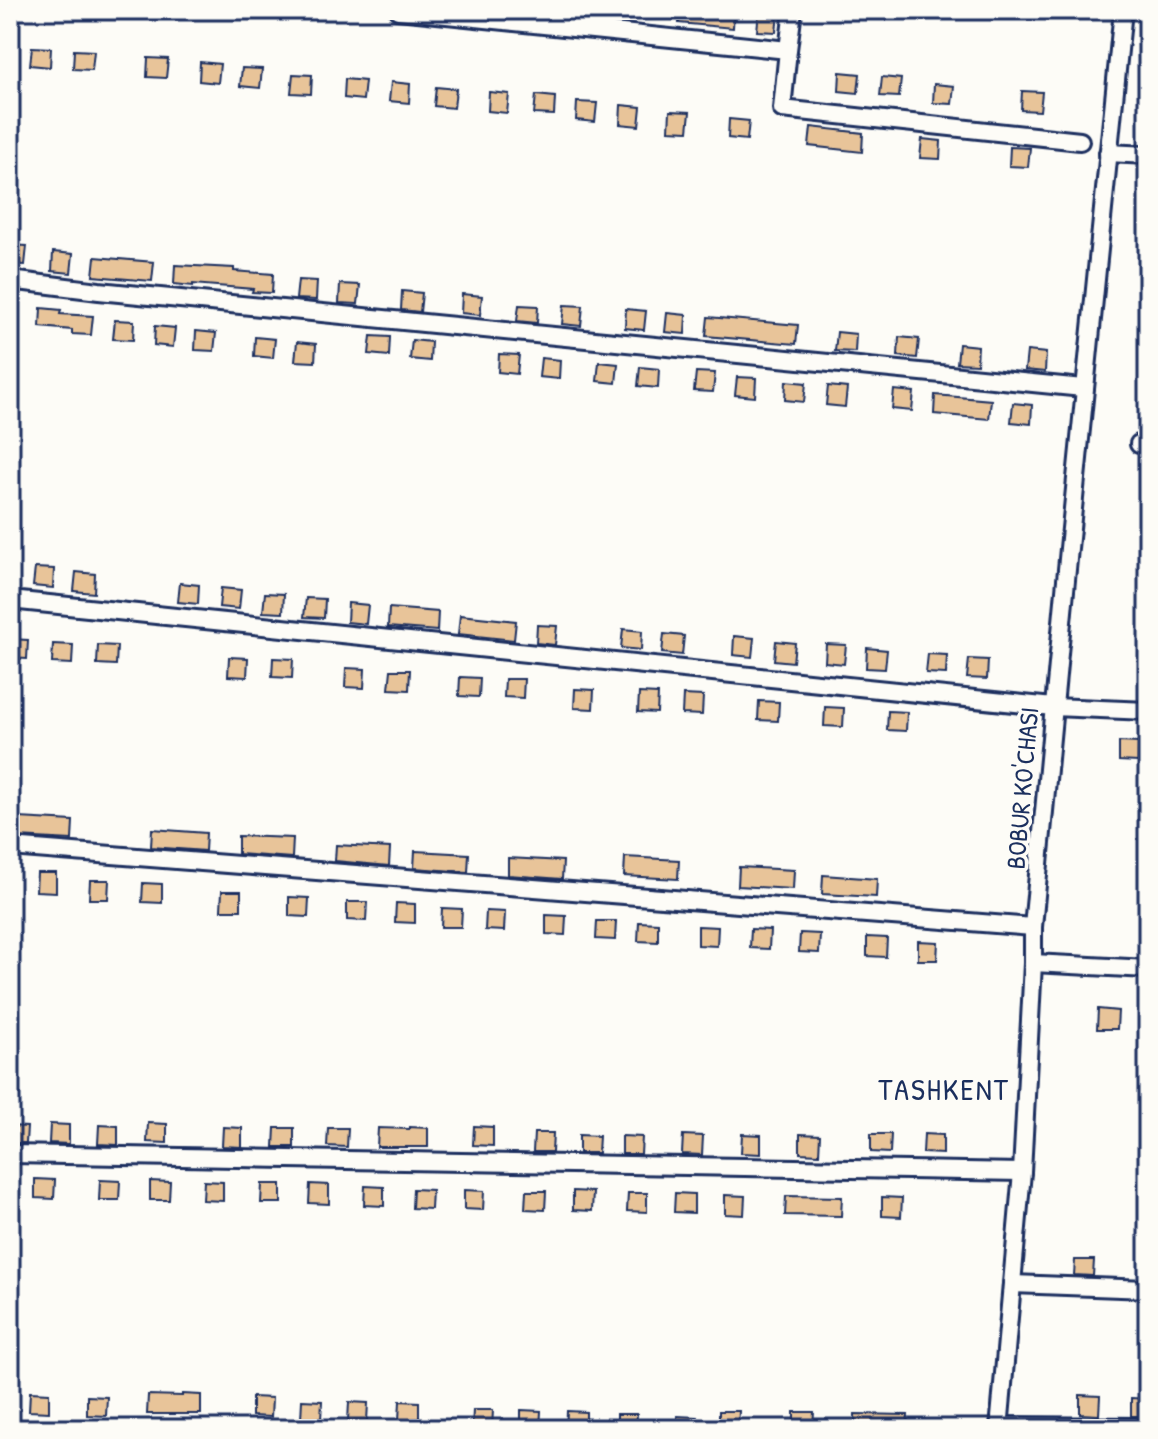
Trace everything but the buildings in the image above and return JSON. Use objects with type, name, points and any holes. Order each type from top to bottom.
[{"type":"street","points":[[398,10],[788,50]]},
{"type":"street","points":[[793,10],[782,109],[1080,141]]},
{"type":"street","name":"BOBUR KO'CHASI","points":[[999,1428],[1022,1172],[1033,927],[1083,388],[1123,10]]},
{"type":"street","points":[[1108,153],[1148,155]]},
{"type":"street","points":[[10,280],[1083,388]]},
{"type":"street","points":[[10,600],[1053,707],[1148,711]]},
{"type":"street","points":[[10,847],[1033,927]]},
{"type":"street","points":[[1033,963],[1148,969]]},
{"type":"street","points":[[10,1154],[1022,1172]]},
{"type":"street","points":[[1012,1284],[1148,1289]]},
{"type":"street","points":[[999,1428],[1148,1427]]},
{"type":"district","name":"TASHKENT","points":[[944,1089]]}]
